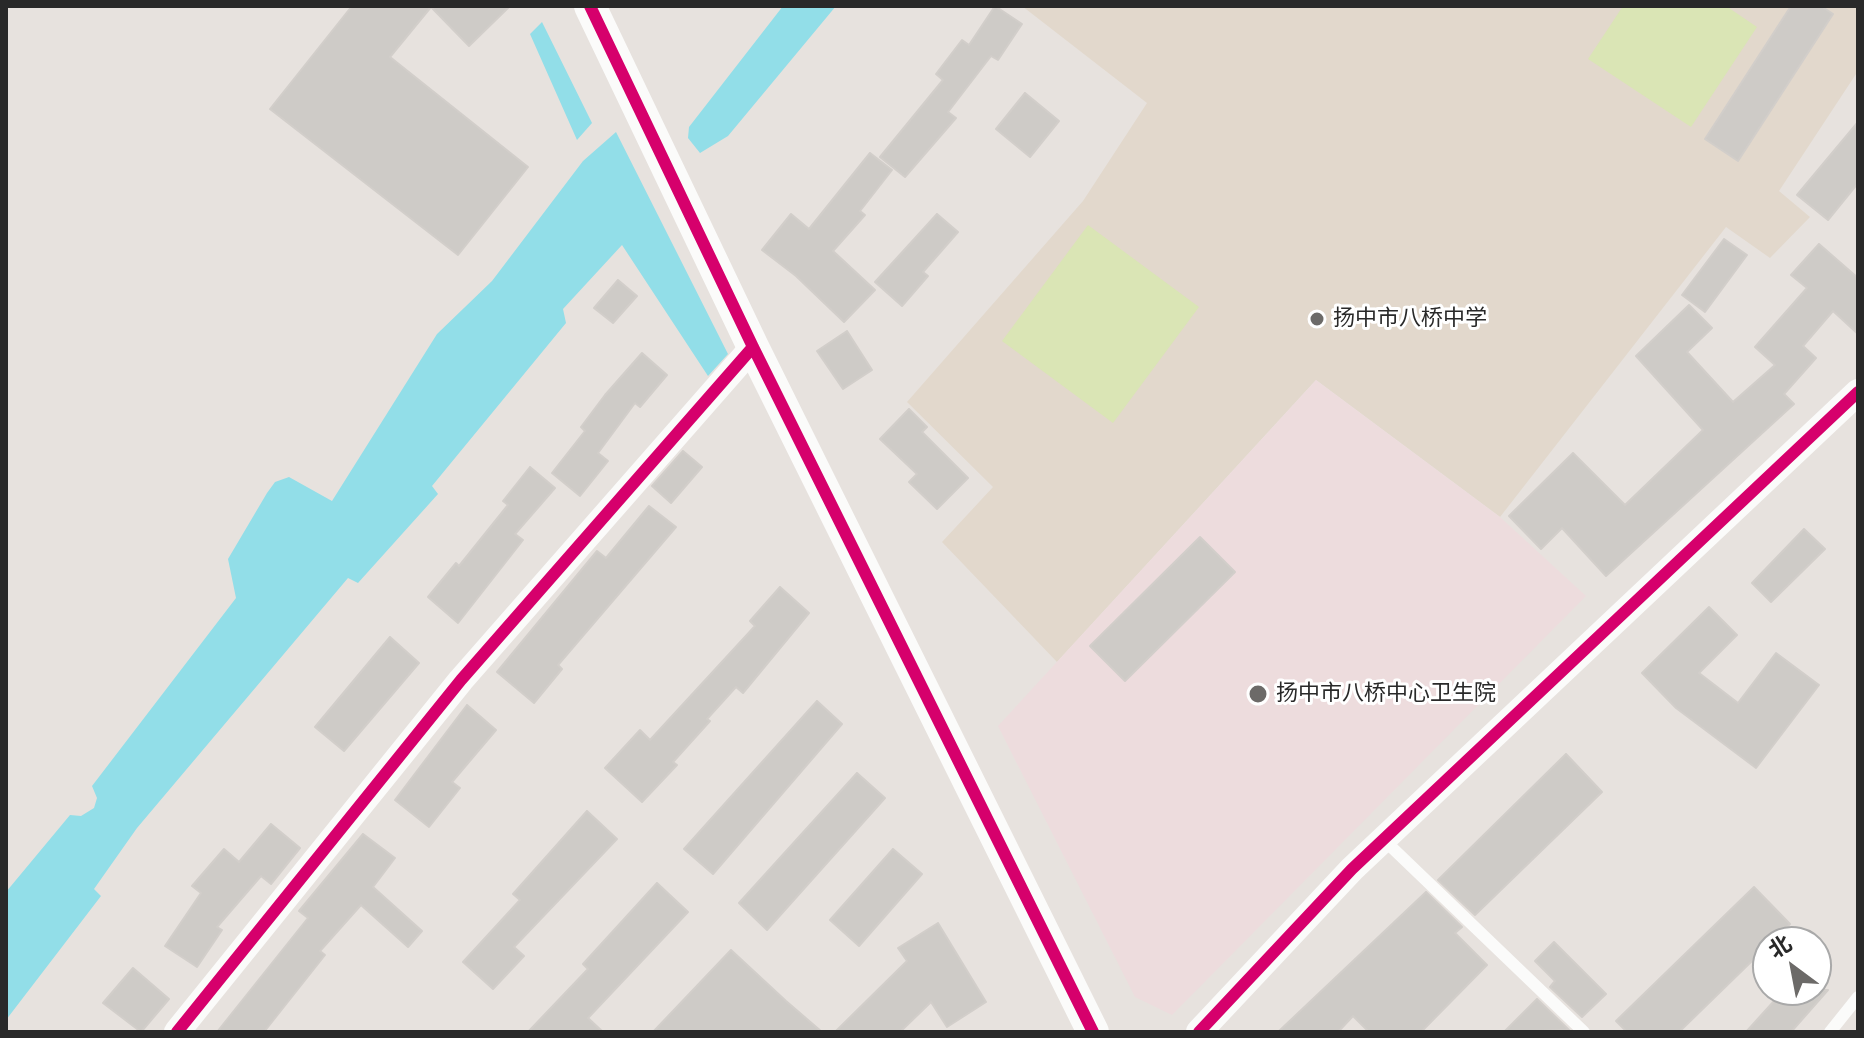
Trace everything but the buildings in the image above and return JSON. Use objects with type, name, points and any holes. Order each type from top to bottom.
[{"type":"street","points":[[590,6],[753,347],[1093,1032]]},
{"type":"street","points":[[177,1032],[461,680],[753,347]]},
{"type":"street","points":[[1199,1032],[1383,839],[1858,392]]},
{"type":"lane","points":[[1383,839],[1584,1032]]},
{"type":"lane","points":[[1830,1032],[1858,997]]},
{"type":"shaded area","name":"扬中市八桥中学","points":[[1022,6],[1858,6],[1858,71],[1779,191],[1810,217],[1770,258],[1726,227],[1500,517],[1316,380],[1057,662],[942,542],[993,487],[907,402],[1083,201],[1147,103]]},
{"type":"shaded area","name":"扬中市八桥中心卫生院","points":[[1316,380],[1500,517],[1586,596],[1172,1015],[1135,997],[998,726]]},
{"type":"green space","points":[[1623,6],[1726,6],[1757,27],[1691,127],[1588,59]]},
{"type":"green space","points":[[1088,225],[1199,307],[1113,423],[1002,341]]},
{"type":"water","points":[[783,6],[836,6],[728,136],[700,153],[688,138],[689,127]]},
{"type":"water","points":[[542,22],[592,123],[577,140],[530,34]]},
{"type":"water","points":[[616,132],[728,354],[708,376],[622,245],[563,309],[566,323],[432,486],[438,494],[358,583],[348,578],[137,828],[94,889],[101,896],[6,1020],[6,892],[70,815],[81,816],[94,808],[97,798],[92,786],[236,598],[228,559],[267,493],[275,482],[289,477],[332,501],[437,334],[492,281],[583,161]]},
{"type":"cycle path","points":[[590,6],[753,347],[1093,1032]]},
{"type":"cycle path","points":[[177,1032],[461,680],[753,347]]},
{"type":"cycle path","points":[[1199,1032],[1352,869],[1858,392]]},
{"type":"place","name":"扬中市八桥中学","points":[[1317,319]]},
{"type":"place","name":"扬中市八桥中心卫生院","points":[[1258,694]]}]
